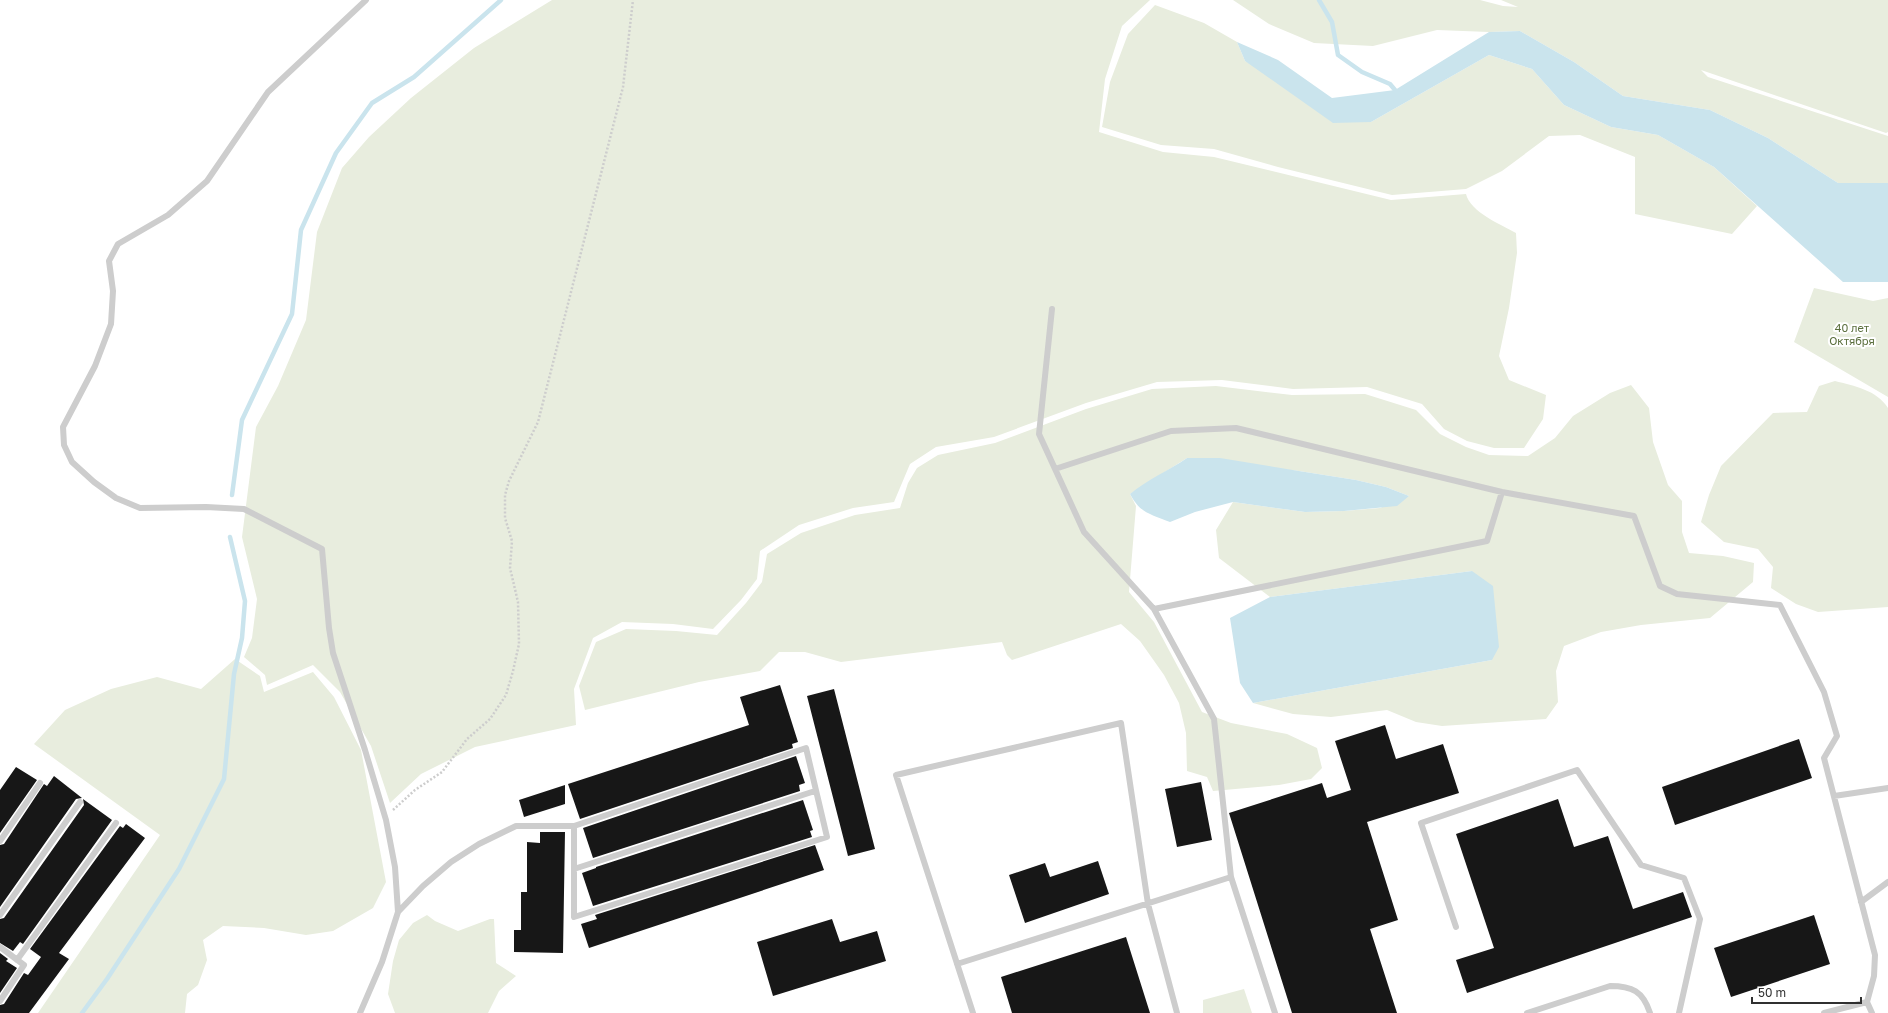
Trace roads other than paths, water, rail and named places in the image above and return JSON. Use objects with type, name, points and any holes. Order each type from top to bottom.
[{"type":"lane","points":[[360,1013],[382,962],[398,912],[395,867],[386,820],[366,750],[333,653],[328,628],[322,549],[244,509],[206,507],[140,508],[116,498],[94,482],[72,462],[64,445],[63,427],[96,366],[111,324],[114,291],[109,262],[118,244],[168,215],[207,181],[268,92],[366,0]]},
{"type":"lane","points":[[1052,308],[1040,434],[1084,532],[1154,609],[1214,720],[1231,878],[1275,1013]]},
{"type":"lane","points":[[1055,469],[1171,431],[1236,428],[1502,492],[1634,516],[1660,586],[1677,594],[1780,605],[1824,692],[1837,736],[1824,758],[1875,955],[1874,976],[1867,1002],[1872,1013]]},
{"type":"lane","points":[[1154,609],[1487,541],[1502,492]]},
{"type":"lane","points":[[972,1013],[896,775],[1121,723],[1148,904],[1176,1013]]},
{"type":"lane","points":[[398,912],[423,886],[451,862],[479,844],[516,826],[574,826],[806,748],[815,792],[827,837],[574,917],[574,826]]},
{"type":"lane","points":[[1456,927],[1422,823],[1577,770],[1641,866],[1684,878],[1700,919],[1680,1013]]},
{"type":"lane","points":[[0,841],[40,783]]},
{"type":"lane","points":[[1834,796],[1888,788]]},
{"type":"lane","points":[[574,869],[815,792]]},
{"type":"lane","points":[[0,915],[80,802]]},
{"type":"lane","points":[[17,960],[116,823]]},
{"type":"lane","points":[[957,964],[1231,878]]},
{"type":"lane","points":[[1861,902],[1888,882]]},
{"type":"lane","points":[[0,947],[24,965],[0,1001]]},
{"type":"lane","points":[[1526,1013],[1610,986],[1625,986],[1636,991],[1642,996],[1650,1013]]},
{"type":"lane","points":[[1824,1013],[1867,1002]]},
{"type":"water","points":[[1520,31],[1574,62],[1623,96],[1710,110],[1768,138],[1838,183],[1888,183],[1888,282],[1843,282],[1714,167],[1658,135],[1611,127],[1564,105],[1532,69],[1489,55],[1371,122],[1333,123],[1245,61],[1237,42],[1278,60],[1332,98],[1395,90],[1489,32]]},
{"type":"water","points":[[1187,458],[1220,458],[1356,480],[1386,487],[1409,496],[1397,506],[1344,511],[1305,512],[1233,502],[1195,512],[1170,522],[1151,515],[1142,509],[1130,494]]},
{"type":"water","points":[[1472,571],[1493,586],[1499,647],[1492,660],[1253,703],[1240,683],[1230,618],[1270,597]]},
{"type":"waterway","points":[[232,495],[242,420],[292,314],[301,230],[336,153],[372,103],[414,77],[501,0]]},
{"type":"waterway","points":[[1319,0],[1332,22],[1338,55],[1362,72],[1390,84],[1395,90]]},
{"type":"waterway","points":[[82,1013],[107,979],[179,869],[224,779],[234,674],[242,638],[245,601],[230,537]]},
{"type":"park label","name":"40 лет Октября","points":[[1852,333]]}]
